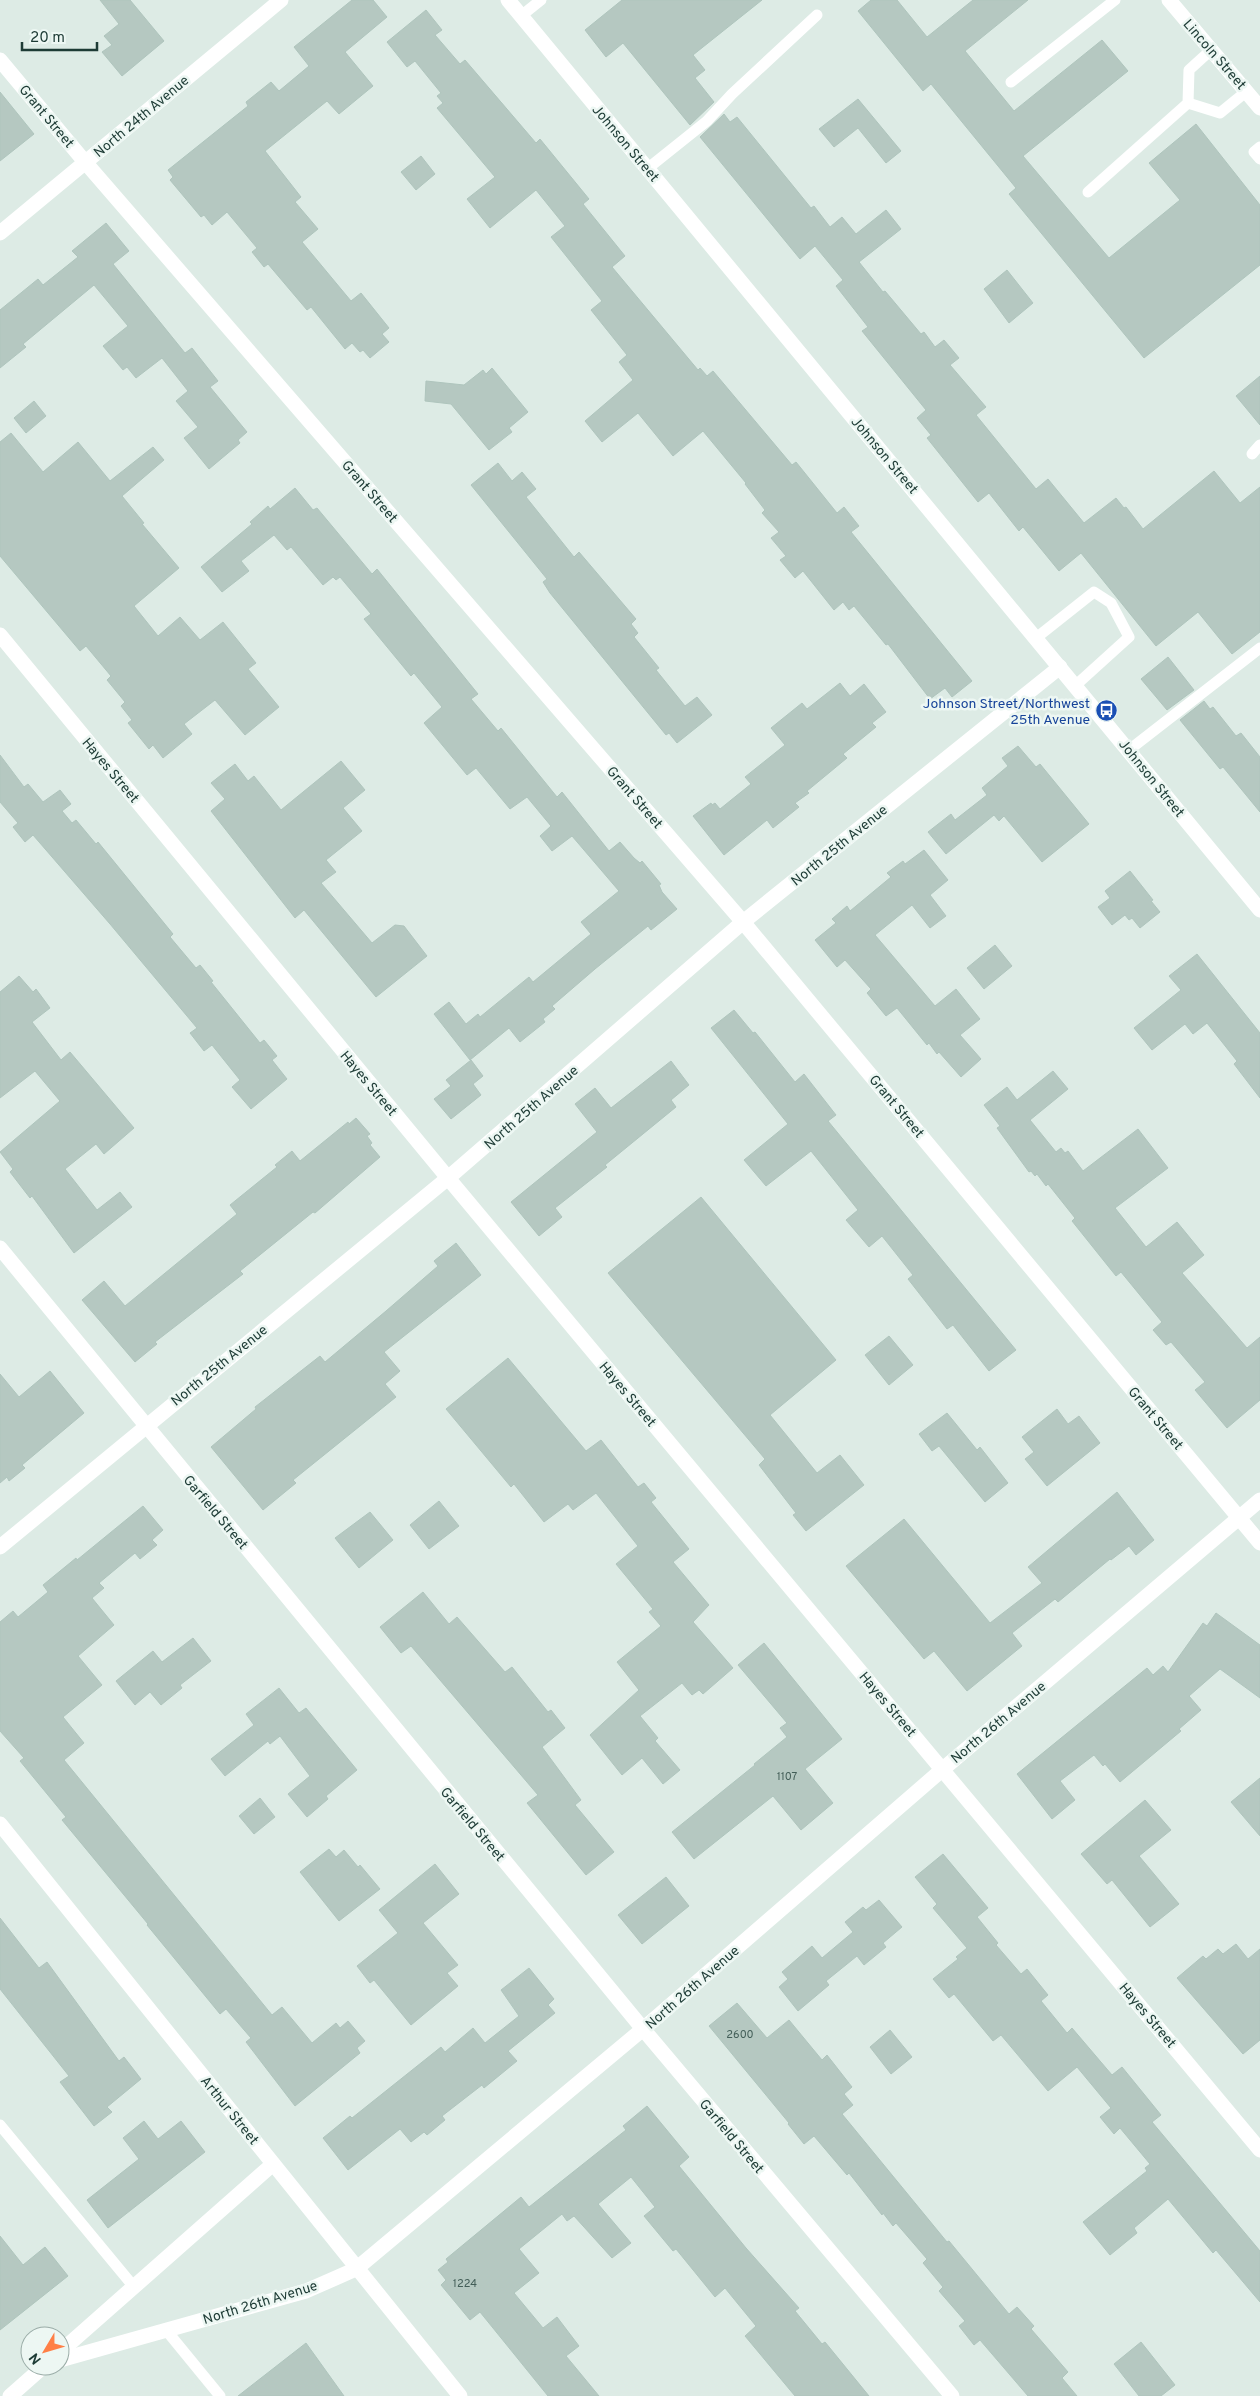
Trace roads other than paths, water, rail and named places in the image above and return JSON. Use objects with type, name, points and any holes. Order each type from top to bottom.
[{"type":"street","name":"North 24th Avenue","points":[[0,233],[281,0]]},
{"type":"street","name":"Johnson Street","points":[[508,0],[1260,910]]},
{"type":"street","name":"Lincoln Street","points":[[1169,0],[1260,108]]},
{"type":"street","name":"Grant Street","points":[[0,60],[85,162],[743,922],[1260,1543]]},
{"type":"street","name":"Hayes Street","points":[[0,635],[448,1178],[1260,2150]]},
{"type":"street","name":"North 25th Avenue","points":[[0,1546],[448,1178],[743,922],[1060,667]]},
{"type":"street","name":"Garfield Street","points":[[0,1248],[643,2029],[952,2396]]},
{"type":"street","name":"North 26th Avenue","points":[[70,2357],[306,2291],[356,2269],[643,2029],[943,1769],[1260,1500]]},
{"type":"street","name":"Arthur Street","points":[[0,1824],[460,2396]]},
{"type":"street","points":[[70,2343],[273,2164]]},
{"type":"street","points":[[10,2396],[33,2376]]},
{"type":"lane","points":[[522,16],[541,0]]},
{"type":"lane","points":[[1011,82],[1115,0]]},
{"type":"lane","points":[[647,168],[707,121],[732,94],[817,15]]},
{"type":"lane","points":[[1088,192],[1188,103],[1189,70],[1211,50]]},
{"type":"lane","points":[[1188,103],[1220,113],[1247,91]]},
{"type":"lane","points":[[1260,147],[1254,152],[1260,159]]},
{"type":"lane","points":[[1252,454],[1260,445]]},
{"type":"lane","points":[[1036,638],[1094,592],[1111,604],[1129,637],[1076,685]]},
{"type":"lane","points":[[1129,750],[1260,648]]},
{"type":"lane","points":[[0,2125],[134,2288]]},
{"type":"lane","points":[[166,2330],[220,2396]]},
{"type":"place","name":"Johnson Street/Northwest 25th Avenue","points":[[1106,711]]}]
